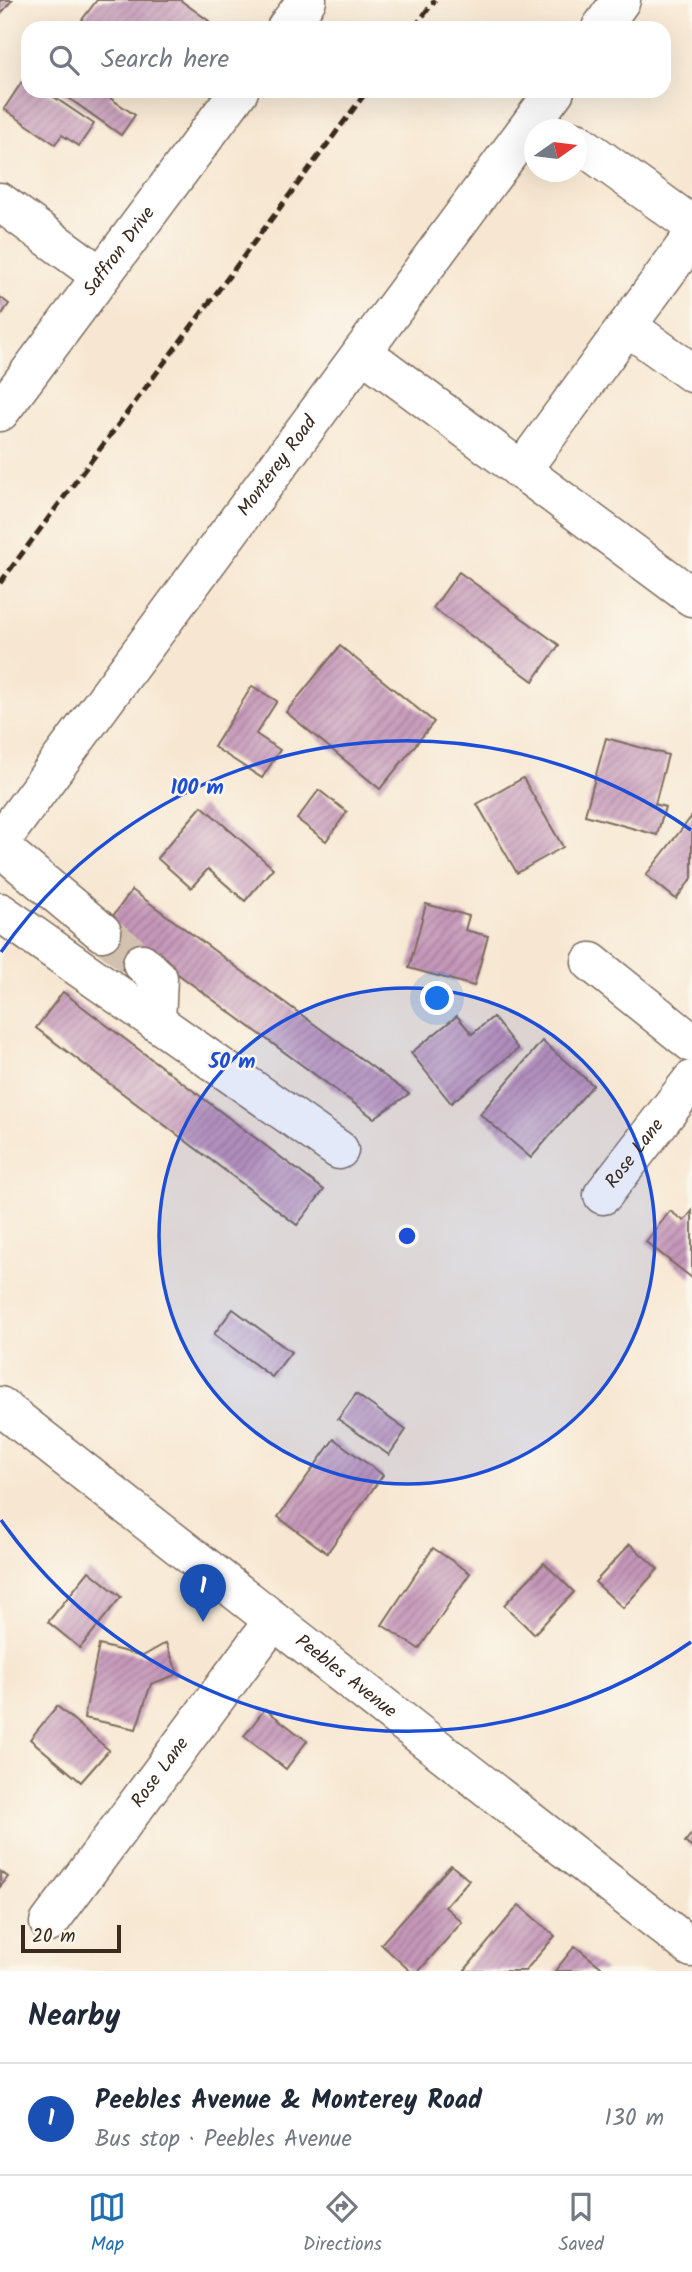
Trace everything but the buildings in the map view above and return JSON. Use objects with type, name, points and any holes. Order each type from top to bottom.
[{"type":"street","points":[[291,21],[307,0]]},
{"type":"street","points":[[606,21],[621,0]]},
{"type":"street","name":"Saffron Drive","points":[[0,412],[234,98]]},
{"type":"street","name":"Monterey Road","points":[[0,844],[362,352],[552,111]]},
{"type":"street","points":[[587,149],[692,225]]},
{"type":"street","points":[[0,202],[101,276]]},
{"type":"street","points":[[520,471],[692,237]]},
{"type":"street","points":[[627,326],[692,373]]},
{"type":"street","points":[[362,352],[692,597]]},
{"type":"street","points":[[0,844],[92,924],[56,951]]},
{"type":"street","points":[[0,912],[339,1150]]},
{"type":"street","points":[[591,962],[692,1043]]},
{"type":"street","points":[[142,963],[158,978],[156,1022]]},
{"type":"street","name":"Rose Lane","points":[[603,1195],[692,1080]]},
{"type":"street","name":"Peebles Avenue","points":[[0,1406],[692,1948]]},
{"type":"street","name":"Rose Lane","points":[[49,1923],[273,1621]]},
{"type":"tunnel","points":[[102,932],[142,963]]},
{"type":"railway","points":[[419,21],[435,0]]},
{"type":"railway","points":[[0,583],[362,98]]},
{"type":"place","name":"Peebles Avenue & Monterey Road","points":[[203,1622]]}]
